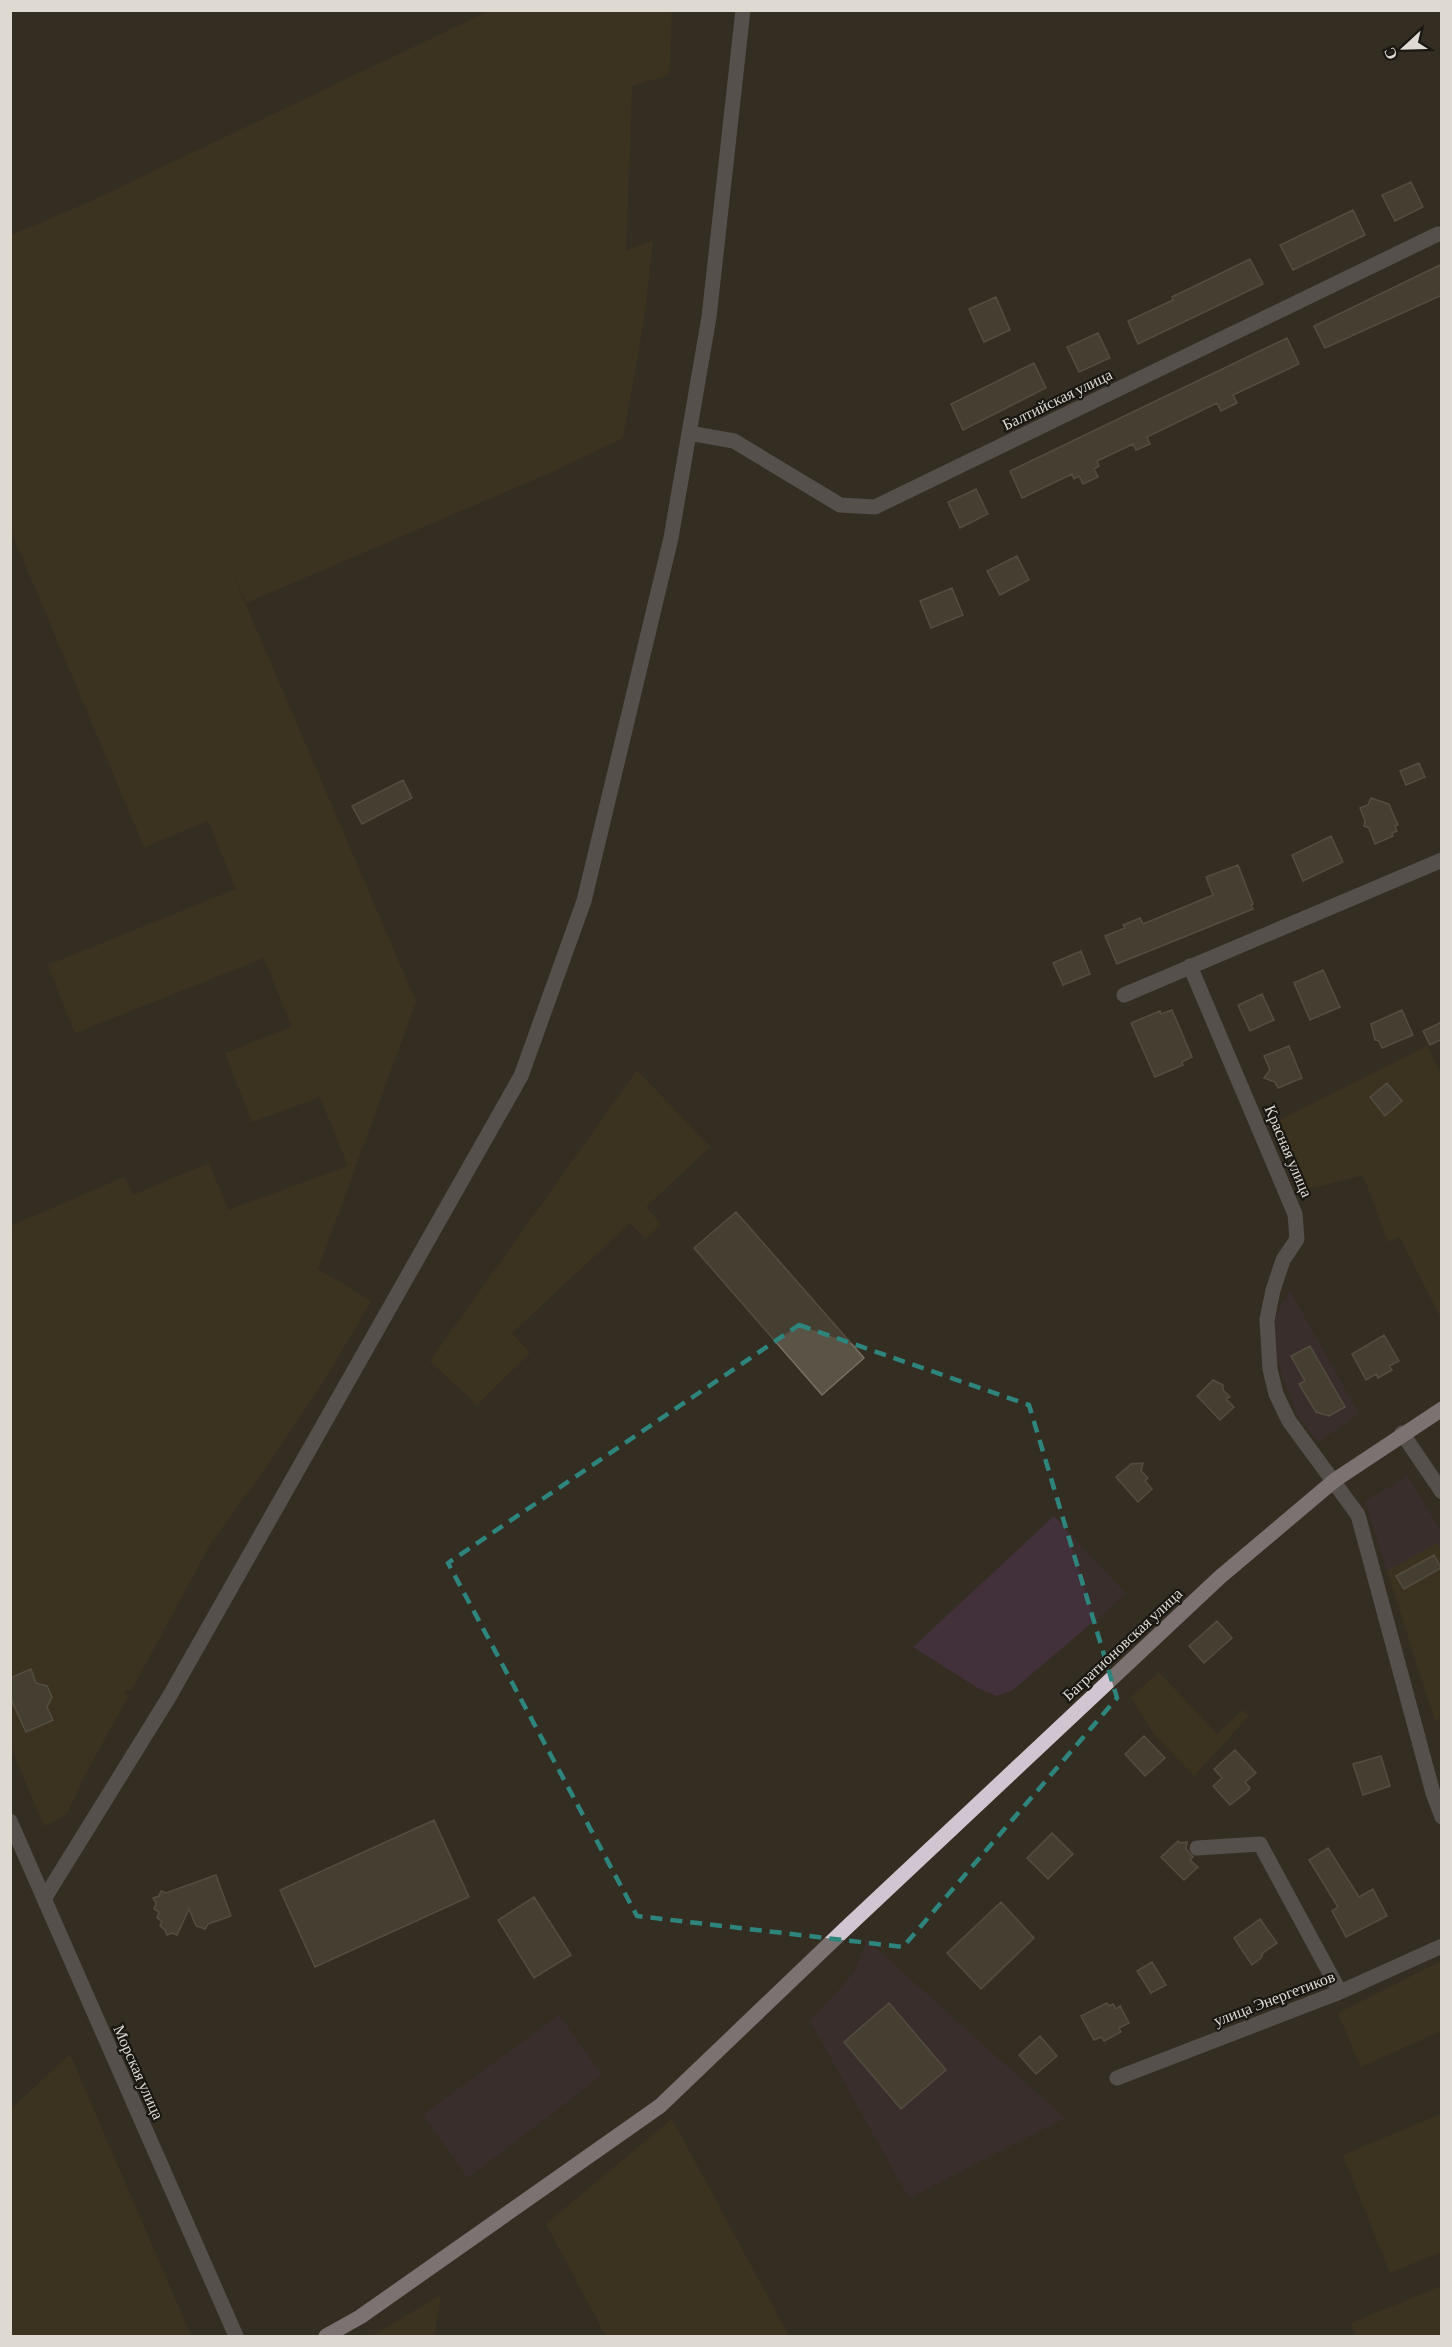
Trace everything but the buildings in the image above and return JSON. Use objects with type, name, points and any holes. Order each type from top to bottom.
[{"type":"main road","name":"Багратионовская улица","points":[[326,2337],[360,2317],[660,2106],[1220,1577],[1335,1480],[1442,1408]]},
{"type":"street","points":[[44,1899],[175,1687],[521,1076],[584,901],[671,538],[709,317],[743,10]]},
{"type":"street","name":"Балтийская улица","points":[[689,433],[734,441],[840,505],[876,507],[1438,234]]},
{"type":"street","points":[[1124,995],[1442,860]]},
{"type":"street","name":"Красная улица","points":[[1190,966],[1295,1214],[1297,1239],[1283,1260],[1273,1290],[1267,1320],[1270,1369],[1276,1394],[1289,1421],[1335,1480],[1358,1515],[1433,1793],[1442,1817]]},
{"type":"street","points":[[1402,1433],[1442,1492]]},
{"type":"street","name":"Морская улица","points":[[10,1821],[16,1848],[44,1899],[236,2337]]},
{"type":"street","points":[[1197,1848],[1260,1844],[1340,1992]]},
{"type":"street","name":"улица Энергетиков","points":[[1117,2078],[1340,1992],[1442,1946]]},
{"type":"highlighted area","points":[[799,1325],[1029,1405],[1117,1698],[903,1947],[637,1916],[448,1563]]},
{"type":"shaded area","points":[[489,11],[672,11],[669,75],[632,86],[626,251],[653,240],[644,320],[623,438],[552,472],[246,603],[223,547],[245,603],[416,1002],[318,1269],[371,1301],[324,1381],[263,1472],[211,1543],[131,1691],[127,1689],[124,1694],[128,1696],[67,1814],[44,1826],[11,1747],[11,1226],[124,1177],[133,1195],[209,1163],[228,1210],[348,1166],[320,1097],[252,1122],[225,1053],[292,1027],[264,958],[75,1033],[48,965],[236,889],[208,821],[144,847],[11,534],[11,235],[85,204]]},
{"type":"shaded area","points":[[1427,1046],[1441,1075],[1441,1318],[1399,1236],[1388,1242],[1363,1175],[1305,1190],[1277,1121]]},
{"type":"shaded area","points":[[637,1070],[710,1147],[646,1207],[661,1224],[646,1239],[630,1223],[512,1333],[530,1353],[477,1405],[430,1361]]},
{"type":"shaded area","points":[[1290,1291],[1359,1414],[1318,1442],[1298,1416],[1277,1357],[1275,1316]]},
{"type":"shaded area","points":[[1408,1476],[1441,1532],[1441,1551],[1437,1544],[1387,1571],[1365,1501]]},
{"type":"shaded area","points":[[1054,1516],[1126,1594],[1013,1690],[997,1696],[979,1689],[913,1647]]},
{"type":"shaded area","points":[[1437,1543],[1441,1551],[1441,1718],[1435,1720],[1387,1571]]},
{"type":"shaded area","points":[[1159,1672],[1217,1734],[1243,1710],[1249,1716],[1194,1776],[1153,1733],[1131,1697]]},
{"type":"shaded area","points":[[867,1940],[1065,2118],[909,2198],[810,2021],[854,1973]]},
{"type":"shaded area","points":[[1441,1961],[1441,2031],[1361,2067],[1338,2013]]},
{"type":"shaded area","points":[[559,2015],[602,2075],[468,2178],[423,2115]]},
{"type":"shaded area","points":[[70,2054],[191,2336],[11,2336],[11,2109]]},
{"type":"shaded area","points":[[1441,2114],[1441,2252],[1390,2273],[1343,2155]]},
{"type":"shaded area","points":[[672,2119],[789,2336],[606,2336],[546,2224]]},
{"type":"shaded area","points":[[1441,2286],[1441,2336],[1356,2336],[1351,2323]]},
{"type":"shaded area","points":[[441,2295],[434,2336],[372,2336]]}]
